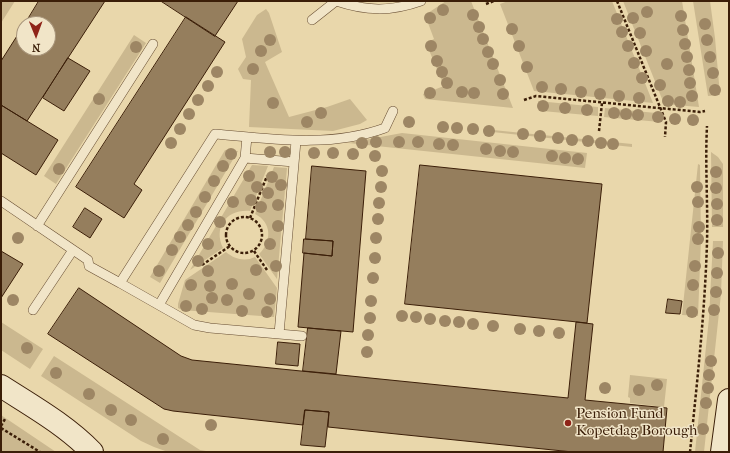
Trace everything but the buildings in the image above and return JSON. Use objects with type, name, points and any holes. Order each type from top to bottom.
[{"type":"street","points":[[1,386],[59,423],[92,452]]},
{"type":"street","points":[[722,452],[729,400]]},
{"type":"lane","points":[[312,20],[336,1],[364,9],[379,10],[394,9],[420,1]]},
{"type":"lane","points":[[37,226],[154,44]]},
{"type":"lane","points":[[120,283],[214,134],[296,141],[349,138],[386,128],[393,110]]},
{"type":"lane","points":[[159,305],[245,158],[247,137]]},
{"type":"lane","points":[[279,334],[296,141]]},
{"type":"lane","points":[[245,158],[294,162]]},
{"type":"lane","points":[[1,201],[88,260],[89,266],[194,325],[210,328],[302,336]]},
{"type":"lane","points":[[33,310],[73,250]]},
{"type":"path","points":[[486,4],[494,1]]},
{"type":"path","points":[[618,1],[666,122],[665,137]]},
{"type":"path","points":[[524,100],[536,96],[700,112],[705,111]]},
{"type":"path","points":[[599,131],[602,103]]},
{"type":"path","points":[[690,452],[703,318],[707,240],[707,126]]},
{"type":"path","points":[[250,218],[271,167],[271,160]]},
{"type":"path","points":[[238,218],[250,218],[255,221],[262,230],[261,241],[255,250],[244,254],[229,246],[227,241],[227,230],[229,225],[238,218]]},
{"type":"path","points":[[5,419],[1,427],[40,452]]},
{"type":"shaded area","points":[[1,1],[15,1],[1,23]]},
{"type":"shaded area","points":[[446,1],[471,1],[513,108],[425,99],[423,94],[444,86],[426,43],[434,39],[425,15]]},
{"type":"shaded area","points":[[508,1],[612,1],[653,103],[534,91],[500,4]]},
{"type":"shaded area","points":[[623,1],[682,1],[699,107],[664,104]]},
{"type":"shaded area","points":[[693,1],[710,1],[720,95],[708,96]]},
{"type":"shaded area","points":[[266,9],[269,13],[282,52],[265,62],[289,117],[350,99],[367,120],[360,124],[333,131],[249,127],[251,80],[243,79],[238,69],[246,57],[242,39],[257,15]]},
{"type":"shaded area","points":[[134,35],[146,43],[56,184],[44,176]]},
{"type":"shaded area","points":[[538,101],[598,107],[598,116],[542,111]]},
{"type":"shaded area","points":[[605,108],[656,113],[660,122],[604,117]]},
{"type":"shaded area","points":[[483,129],[632,144],[632,147],[483,131]]},
{"type":"shaded area","points":[[402,133],[587,153],[585,168],[348,143]]},
{"type":"shaded area","points":[[225,150],[238,151],[160,283],[150,277]]},
{"type":"shaded area","points":[[711,152],[718,157],[723,164],[723,227],[712,227]]},
{"type":"shaded area","points":[[698,164],[700,165],[701,240],[698,316],[682,315]]},
{"type":"shaded area","points":[[252,165],[268,166],[250,211],[242,211],[229,216],[221,227],[220,240],[223,248],[190,270]]},
{"type":"shaded area","points":[[274,167],[287,168],[277,279],[259,254],[266,244],[268,232],[265,222],[255,214]]},
{"type":"shaded area","points":[[713,241],[723,241],[721,294],[704,452],[695,452],[709,318]]},
{"type":"shaded area","points":[[226,252],[240,259],[251,259],[255,257],[277,288],[274,317],[182,310],[178,308],[185,280]]},
{"type":"shaded area","points":[[1,322],[43,349],[30,369],[1,350]]},
{"type":"shaded area","points":[[54,356],[200,450],[212,452],[168,452],[141,441],[41,376]]},
{"type":"shaded area","points":[[630,375],[667,379],[664,407],[630,403],[630,398],[628,397]]},
{"type":"shaded area","points":[[1,415],[56,452],[1,452]]},
{"type":"place","name":"Pension Fund Kopetdag Borough","points":[[568,423]]}]
